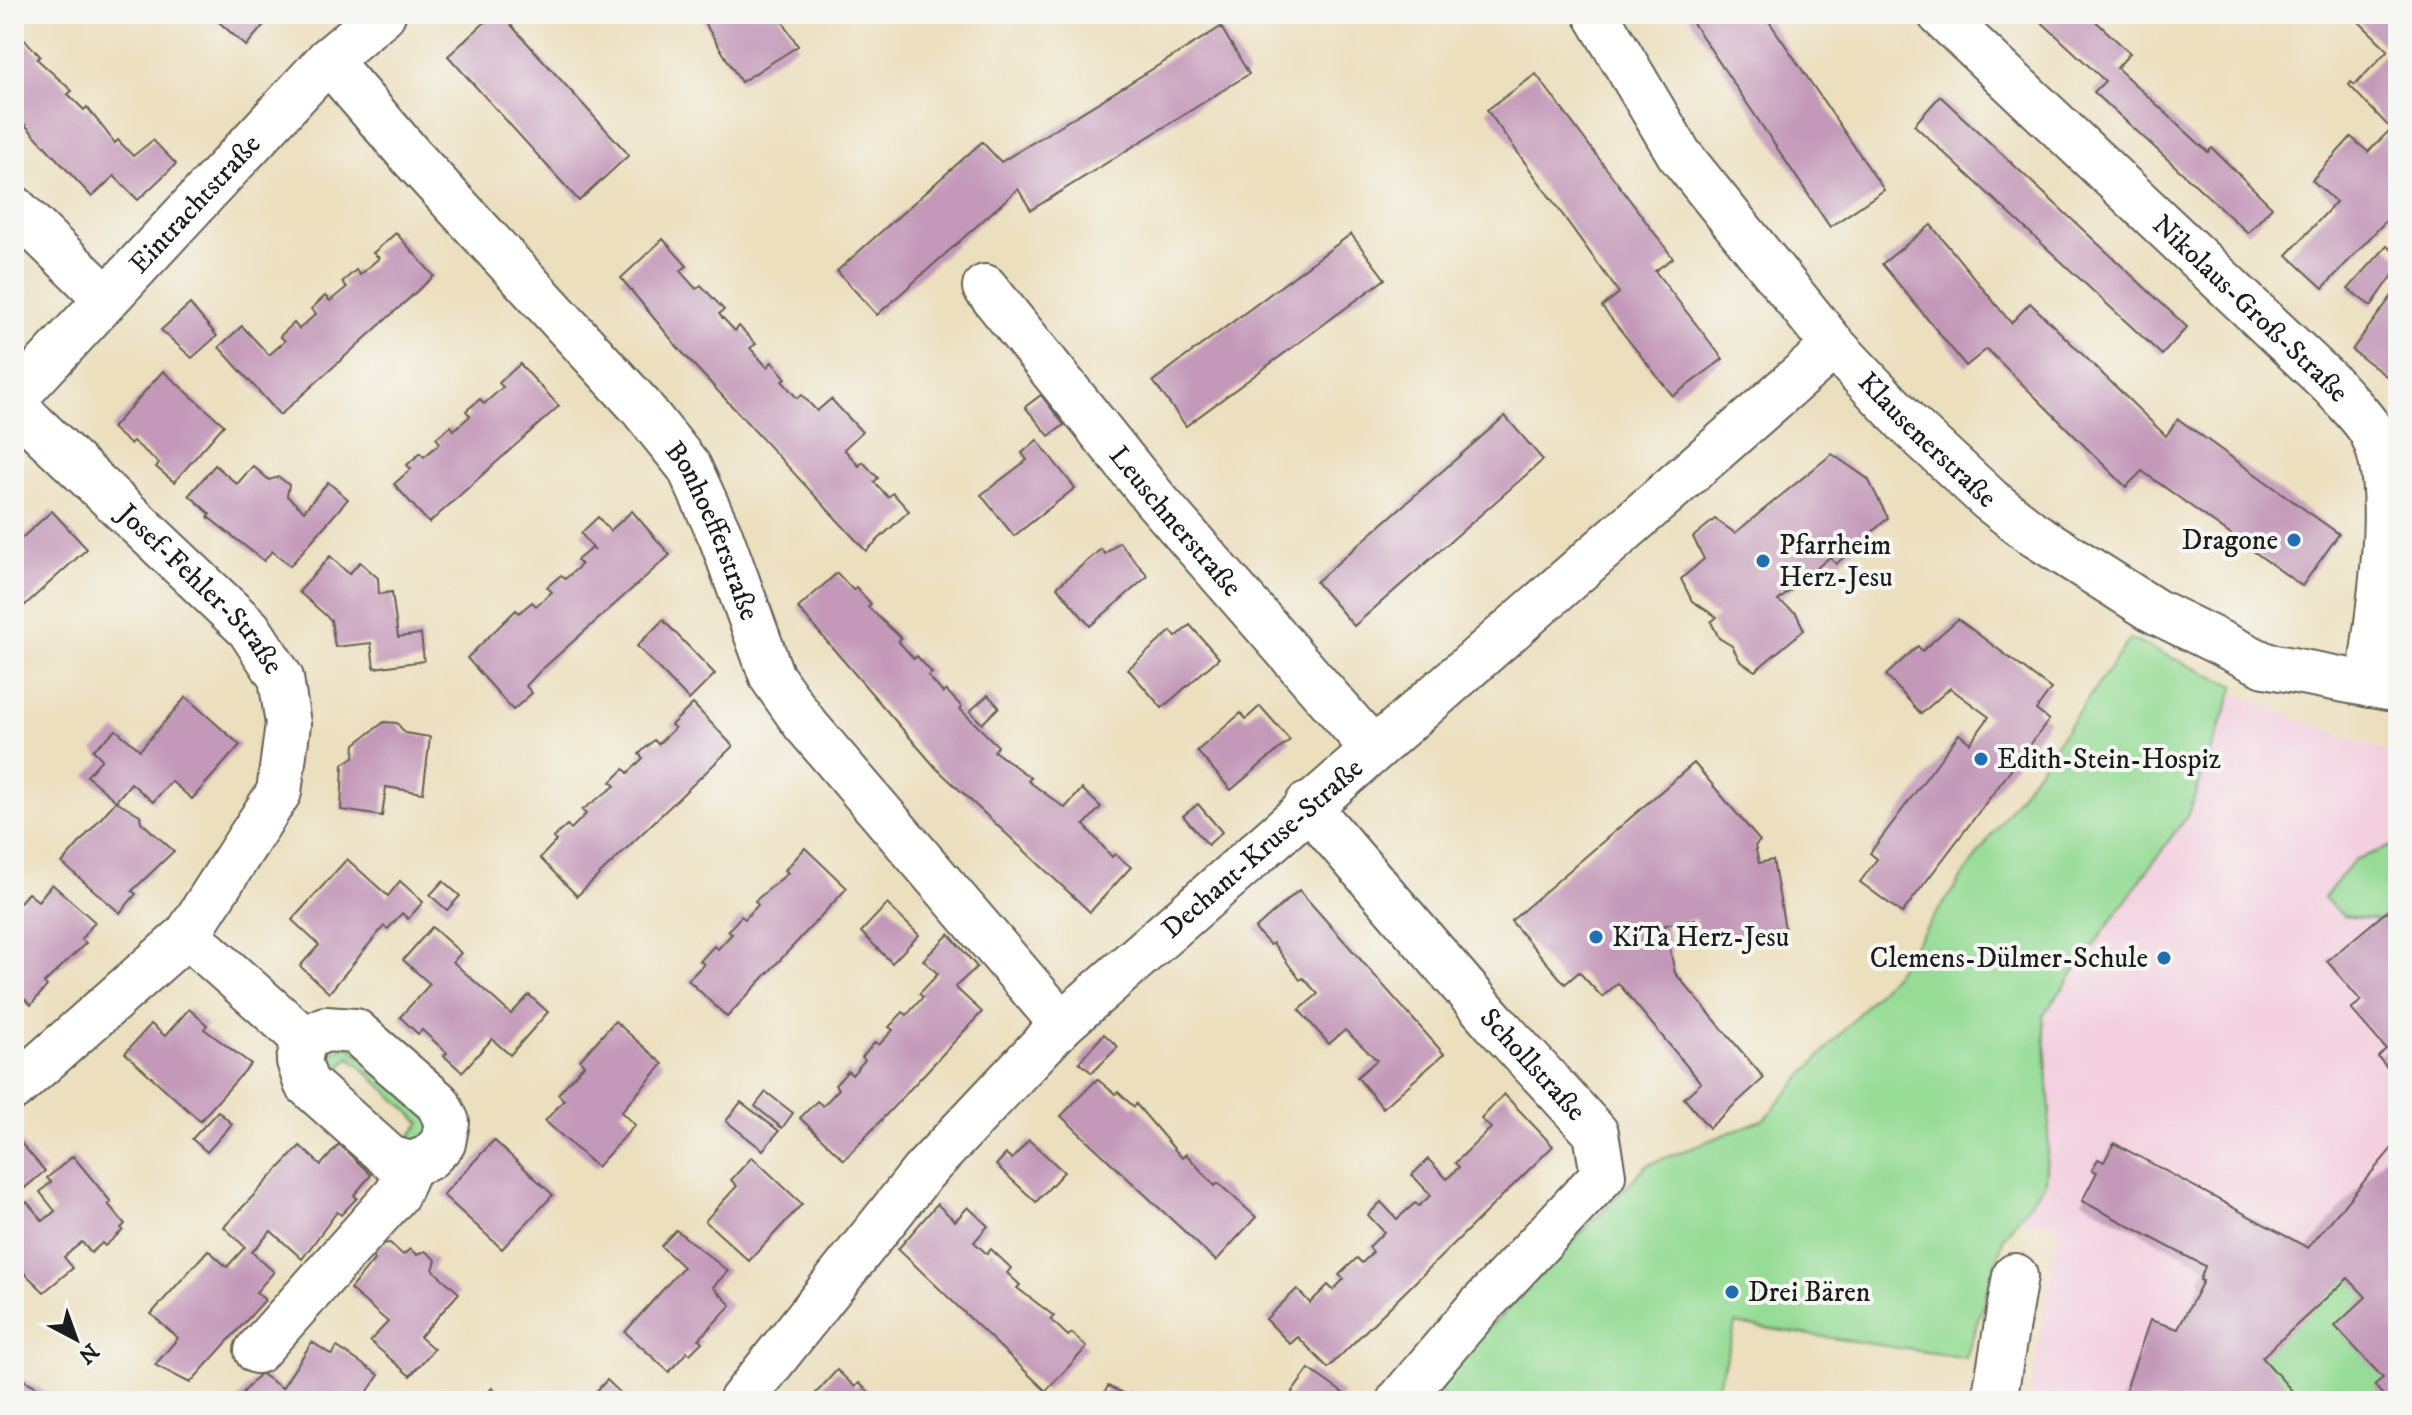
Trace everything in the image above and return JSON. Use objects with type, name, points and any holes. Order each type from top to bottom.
[{"type":"street","name":"Eintrachtstraße","points":[[14,399],[328,60],[383,14]]},
{"type":"street","name":"Klausenerstraße","points":[[1596,14],[1679,154],[1834,346],[1909,425],[2032,533],[2155,611],[2265,665],[2384,688]]},
{"type":"street","name":"Nikolaus-Groß-Straße","points":[[1940,14],[2333,386],[2370,429],[2383,471],[2386,521],[2384,688]]},
{"type":"street","name":"Bonhoefferstraße","points":[[328,60],[409,154],[640,406],[689,467],[721,537],[772,677],[815,736],[1062,1024]]},
{"type":"street","points":[[14,208],[106,298]]},
{"type":"street","name":"Leuschnerstraße","points":[[985,287],[1155,499],[1373,749]]},
{"type":"street","name":"Dechant-Kruse-Straße","points":[[741,1401],[923,1172],[1062,1024],[1307,805],[1834,346]]},
{"type":"street","name":"Josef-Fehler-Straße","points":[[14,406],[249,629],[281,678],[288,724],[279,792],[187,935],[14,1088]]},
{"type":"street","name":"Schollstraße","points":[[1307,805],[1494,1022],[1596,1133],[1603,1175],[1472,1315],[1399,1401]]},
{"type":"street","points":[[187,935],[304,1039]]},
{"type":"street","points":[[325,1029],[355,1031],[438,1103],[447,1122],[443,1143],[428,1158],[410,1164],[390,1158],[306,1083],[299,1061],[304,1039],[325,1029]]},
{"type":"street","points":[[257,1351],[397,1194],[410,1164]]},
{"type":"street","points":[[1994,1401],[2015,1276]]},
{"type":"shaded area","name":"Clemens-Dülmer-Schule","points":[[2140,656],[2398,757],[2398,1401],[2029,1401],[2058,1227],[1791,1160]]},
{"type":"green space","points":[[2130,639],[2235,686],[2188,814],[2043,1016],[2050,1110],[2045,1183],[2004,1237],[1966,1358],[1736,1324],[1713,1401],[1452,1401],[1432,1387],[1647,1165],[1764,1119],[1893,975]]},
{"type":"green space","points":[[2398,835],[2398,916],[2389,921],[2343,916],[2324,898],[2354,860],[2395,845]]},
{"type":"green space","points":[[348,1046],[430,1113],[431,1136],[401,1146],[421,1123],[350,1057],[329,1079],[324,1070],[327,1060],[335,1051]]},
{"type":"green space","points":[[2371,1250],[2398,1401],[2280,1401],[2249,1366]]},
{"type":"building","points":[[210,14],[273,14],[246,46]]},
{"type":"building","points":[[494,14],[501,14],[629,155],[579,201],[448,56]]},
{"type":"building","points":[[699,14],[778,14],[798,46],[741,82]]},
{"type":"building","points":[[1687,14],[1764,14],[1884,190],[1830,227]]},
{"type":"building","points":[[2033,14],[2088,14],[2130,53],[2117,68],[2208,152],[2212,148],[2272,207],[2248,233],[2094,92],[2105,81]]},
{"type":"building","points":[[2351,14],[2398,14],[2398,165],[2391,173],[2398,179],[2398,208],[2323,288],[2287,255],[2336,202],[2312,180],[2351,137],[2368,152],[2391,129],[2349,85],[2351,82],[2355,85],[2388,50]]},
{"type":"building","points":[[1221,27],[1249,74],[1031,210],[1018,189],[877,315],[837,271],[982,142],[1001,162]]},
{"type":"building","points":[[14,35],[20,41],[23,38],[40,56],[37,59],[72,91],[68,94],[84,110],[87,107],[115,143],[118,140],[133,156],[153,140],[176,164],[138,200],[114,176],[92,197],[14,113]]},
{"type":"building","points":[[1536,74],[1673,258],[1655,271],[1723,359],[1673,396],[1602,307],[1619,293],[1487,110]]},
{"type":"building","points":[[1940,96],[2187,327],[2162,355],[1914,125]]},
{"type":"building","points":[[1931,225],[2011,323],[2030,303],[2166,436],[2178,419],[2339,534],[2302,586],[2142,471],[2126,487],[1987,349],[1966,366],[1882,264]]},
{"type":"building","points":[[396,233],[434,276],[280,415],[219,347],[242,326],[269,355],[285,341],[280,336],[294,323],[299,329],[316,314],[311,309],[325,296],[330,301],[347,287],[342,282],[356,270],[360,275],[379,258],[373,253]]},
{"type":"building","points":[[1351,234],[1385,279],[1186,426],[1153,381]]},
{"type":"building","points":[[663,239],[687,266],[680,271],[696,289],[701,285],[724,310],[719,314],[735,331],[739,326],[756,344],[750,348],[767,367],[772,362],[786,378],[782,381],[797,398],[802,395],[817,411],[831,399],[862,432],[844,449],[859,466],[863,462],[878,478],[874,482],[888,497],[893,493],[909,511],[866,551],[680,350],[621,278]]},
{"type":"building","points":[[2387,246],[2398,255],[2398,268],[2371,306],[2348,289]]},
{"type":"building","points":[[2394,293],[2398,296],[2398,385],[2352,350]]},
{"type":"building","points":[[190,304],[217,336],[192,358],[161,330]]},
{"type":"building","points":[[520,364],[559,406],[429,523],[394,484],[411,469],[407,465],[420,453],[424,457],[440,443],[436,438],[451,426],[454,430],[470,416],[466,411],[480,399],[484,404],[503,387],[499,383]]},
{"type":"building","points":[[163,371],[224,425],[174,482],[156,467],[159,463],[112,428]]},
{"type":"building","points":[[1041,395],[1064,425],[1049,436],[1025,407]]},
{"type":"building","points":[[1505,416],[1543,460],[1354,626],[1316,582]]},
{"type":"building","points":[[1037,440],[1075,488],[1014,536],[981,495],[1027,460],[1022,453]]},
{"type":"building","name":"Pfarrheim Herz-Jesu","points":[[1832,454],[1868,479],[1888,518],[1836,564],[1830,557],[1778,601],[1796,613],[1804,630],[1755,671],[1740,661],[1732,646],[1719,638],[1711,622],[1717,617],[1692,601],[1681,579],[1704,559],[1693,537],[1715,519],[1735,533]]},
{"type":"building","points":[[215,465],[237,484],[253,466],[269,480],[279,477],[289,485],[287,496],[304,511],[328,482],[348,499],[290,566],[272,551],[264,561],[208,517],[210,514],[189,495]]},
{"type":"building","points":[[52,511],[87,549],[14,615],[14,545]]},
{"type":"building","points":[[632,511],[670,555],[539,672],[526,686],[532,693],[513,710],[467,658],[516,610],[519,613],[532,602],[536,606],[552,592],[547,587],[561,575],[565,579],[581,565],[577,560],[592,548],[595,551],[581,533],[598,517],[610,531]]},
{"type":"building","points":[[1119,542],[1148,576],[1090,626],[1057,587],[1101,549],[1105,554]]},
{"type":"building","points":[[330,556],[349,574],[360,562],[378,578],[379,594],[392,592],[398,637],[421,634],[424,661],[374,668],[371,643],[335,647],[331,620],[299,592]]},
{"type":"building","points":[[837,573],[853,590],[856,587],[871,604],[868,607],[901,638],[898,641],[932,673],[928,676],[943,693],[946,690],[962,707],[960,709],[998,746],[994,751],[1065,808],[1082,789],[1101,807],[1084,825],[1112,857],[1115,854],[1131,867],[1090,912],[936,768],[798,608]]},
{"type":"building","name":"Edith-Stein-Hospiz","points":[[1958,619],[2051,689],[2036,710],[2049,720],[1902,913],[1860,882],[1877,859],[1870,853],[1959,734],[1970,743],[1989,717],[1950,688],[1921,714],[1886,675],[1918,646],[1922,651]]},
{"type":"building","points":[[663,620],[715,674],[689,700],[637,646]]},
{"type":"building","points":[[1190,625],[1219,658],[1162,708],[1128,669],[1171,631],[1176,637]]},
{"type":"building","points":[[988,695],[999,707],[982,724],[970,711]]},
{"type":"building","points":[[186,697],[240,745],[192,799],[171,781],[153,802],[131,783],[116,801],[87,776],[102,759],[93,750],[116,730],[140,750]]},
{"type":"building","points":[[693,704],[733,746],[577,896],[540,858],[556,841],[553,838],[567,825],[571,829],[586,814],[582,810],[615,786],[611,782],[624,769],[628,773],[643,758],[639,754],[654,740],[658,744],[675,728],[671,725]]},
{"type":"building","points":[[1260,706],[1290,740],[1231,790],[1197,751],[1241,713],[1246,719]]},
{"type":"building","points":[[384,722],[397,723],[405,733],[430,737],[423,793],[386,787],[382,816],[341,810],[343,764],[354,757],[355,744]]},
{"type":"building","name":"KiTa Herz-Jesu","points":[[1694,763],[1760,841],[1755,846],[1759,863],[1773,860],[1785,929],[1700,945],[1695,919],[1665,925],[1675,973],[1764,1078],[1709,1128],[1684,1098],[1701,1083],[1618,983],[1602,997],[1579,972],[1565,984],[1511,921]]},
{"type":"building","points":[[116,801],[140,815],[141,822],[174,851],[132,891],[136,894],[120,913],[62,863]]},
{"type":"building","points":[[1198,804],[1222,832],[1208,845],[1183,816]]},
{"type":"building","points":[[805,848],[847,888],[727,1017],[688,980],[704,964],[700,961],[714,946],[718,949],[732,934],[728,931],[741,916],[745,919],[758,905],[755,901],[788,873],[785,870]]},
{"type":"building","points":[[347,859],[388,896],[400,881],[423,902],[408,919],[402,913],[388,929],[384,926],[329,993],[300,966],[319,945],[292,920]]},
{"type":"building","points":[[443,881],[460,896],[447,910],[430,895]]},
{"type":"building","points":[[52,884],[95,922],[81,939],[86,943],[44,983],[47,986],[31,1005],[19,994],[14,1000],[14,909],[28,893],[38,901]]},
{"type":"building","points":[[1299,890],[1444,1054],[1383,1108],[1357,1077],[1377,1060],[1345,1030],[1329,1044],[1299,1010],[1318,994],[1303,978],[1300,980],[1273,943],[1270,945],[1255,929]]},
{"type":"building","points":[[2398,897],[2398,1080],[2378,1057],[2386,1049],[2351,1009],[2361,1001],[2327,961],[2393,906],[2390,904]]},
{"type":"building","points":[[887,904],[919,935],[892,963],[861,932]]},
{"type":"building","points":[[432,927],[461,953],[453,962],[511,1014],[529,995],[548,1012],[510,1055],[492,1039],[462,1072],[422,1030],[418,1034],[400,1017],[430,984],[403,960]]},
{"type":"building","points":[[949,934],[977,967],[955,987],[982,1012],[844,1160],[800,1118],[817,1101],[823,1106],[839,1089],[835,1085],[848,1071],[852,1075],[875,1042],[879,1045],[893,1030],[889,1027],[903,1012],[907,1015],[923,997],[919,994],[938,974],[923,960]]},
{"type":"building","points":[[189,1009],[207,1025],[204,1029],[251,1064],[200,1121],[125,1053],[151,1024],[165,1036]]},
{"type":"building","points":[[615,1021],[663,1064],[621,1112],[635,1125],[597,1167],[545,1121],[564,1100],[558,1094],[584,1065],[580,1060]]},
{"type":"building","points":[[1104,1034],[1118,1047],[1092,1073],[1079,1062]]},
{"type":"building","points":[[1097,1079],[1134,1107],[1136,1104],[1182,1158],[1186,1154],[1215,1186],[1218,1183],[1256,1217],[1216,1261],[1061,1116]]},
{"type":"building","points":[[766,1092],[793,1113],[782,1128],[755,1106]]},
{"type":"building","points":[[1504,1094],[1553,1146],[1328,1368],[1298,1337],[1290,1344],[1266,1319],[1297,1289],[1310,1303],[1328,1285],[1333,1290],[1344,1279],[1339,1275],[1357,1258],[1362,1263],[1373,1252],[1369,1247],[1384,1232],[1368,1215],[1381,1202],[1397,1219],[1415,1203],[1419,1206],[1431,1195],[1412,1175],[1428,1159],[1447,1179],[1459,1167],[1455,1163],[1491,1128],[1481,1119]]},
{"type":"building","points":[[741,1102],[779,1131],[763,1150],[726,1121]]},
{"type":"building","points":[[218,1111],[232,1124],[207,1152],[192,1139]]},
{"type":"building","points":[[14,1135],[45,1171],[14,1197]]},
{"type":"building","points":[[494,1140],[553,1195],[502,1249],[443,1195]]},
{"type":"building","points":[[1029,1140],[1064,1172],[1036,1202],[996,1165],[1006,1154],[1012,1159]]},
{"type":"building","points":[[2398,1141],[2398,1401],[2388,1401],[2374,1385],[2383,1378],[2335,1326],[2366,1297],[2348,1278],[2262,1357],[2301,1401],[2122,1401],[2150,1320],[2178,1329],[2203,1281],[2200,1280],[2205,1266],[2082,1201],[2097,1172],[2092,1170],[2098,1159],[2104,1162],[2114,1143],[2308,1248]]},
{"type":"building","points":[[339,1144],[371,1175],[354,1195],[357,1198],[341,1215],[337,1212],[302,1259],[271,1231],[252,1252],[274,1272],[256,1292],[265,1300],[190,1383],[155,1365],[178,1338],[151,1314],[208,1250],[227,1267],[245,1247],[224,1227],[300,1146],[321,1165]]},
{"type":"building","points":[[73,1156],[125,1224],[121,1228],[123,1230],[105,1246],[102,1243],[91,1253],[82,1242],[64,1257],[73,1268],[44,1292],[14,1263],[14,1210],[27,1202],[43,1221],[55,1211],[40,1192],[51,1182],[47,1178]]},
{"type":"building","points":[[752,1157],[802,1204],[749,1261],[705,1221],[737,1186],[731,1180]]},
{"type":"building","points":[[937,1204],[955,1221],[968,1207],[988,1226],[974,1242],[987,1254],[991,1249],[1011,1268],[1007,1273],[1020,1285],[1017,1288],[1054,1316],[1051,1320],[1068,1336],[1072,1333],[1087,1347],[1046,1391],[898,1249]]},
{"type":"building","points":[[676,1230],[728,1271],[713,1287],[731,1305],[699,1339],[702,1342],[690,1354],[687,1352],[669,1372],[625,1332],[683,1267],[661,1246]]},
{"type":"building","points":[[390,1243],[403,1255],[410,1249],[417,1255],[425,1251],[436,1260],[433,1270],[459,1293],[420,1337],[434,1349],[410,1376],[370,1341],[388,1322],[350,1289],[374,1260],[372,1254],[381,1244]]},
{"type":"building","points":[[312,1342],[332,1355],[337,1347],[379,1375],[361,1401],[236,1401],[260,1373],[282,1388]]},
{"type":"building","points":[[1309,1369],[1343,1393],[1338,1401],[1286,1401]]},
{"type":"building","points":[[837,1370],[855,1387],[859,1383],[875,1398],[809,1401]]},
{"type":"building","points":[[14,1375],[64,1401],[14,1401]]},
{"type":"building","points":[[607,1380],[629,1401],[574,1401],[581,1393],[588,1400]]},
{"type":"building","points":[[1108,1386],[1130,1397],[1131,1393],[1149,1401],[1100,1401]]},
{"type":"building","points":[[492,1388],[506,1401],[480,1401]]},
{"type":"place","name":"Dragone","points":[[2294,540]]},
{"type":"place","name":"Pfarrheim Herz-Jesu","points":[[1763,561]]},
{"type":"place","name":"Edith-Stein-Hospiz","points":[[1981,759]]},
{"type":"place","name":"KiTa Herz-Jesu","points":[[1596,937]]},
{"type":"place","name":"Clemens-Dülmer-Schule","points":[[2164,958]]},
{"type":"place","name":"Drei Bären","points":[[1732,1292]]}]
